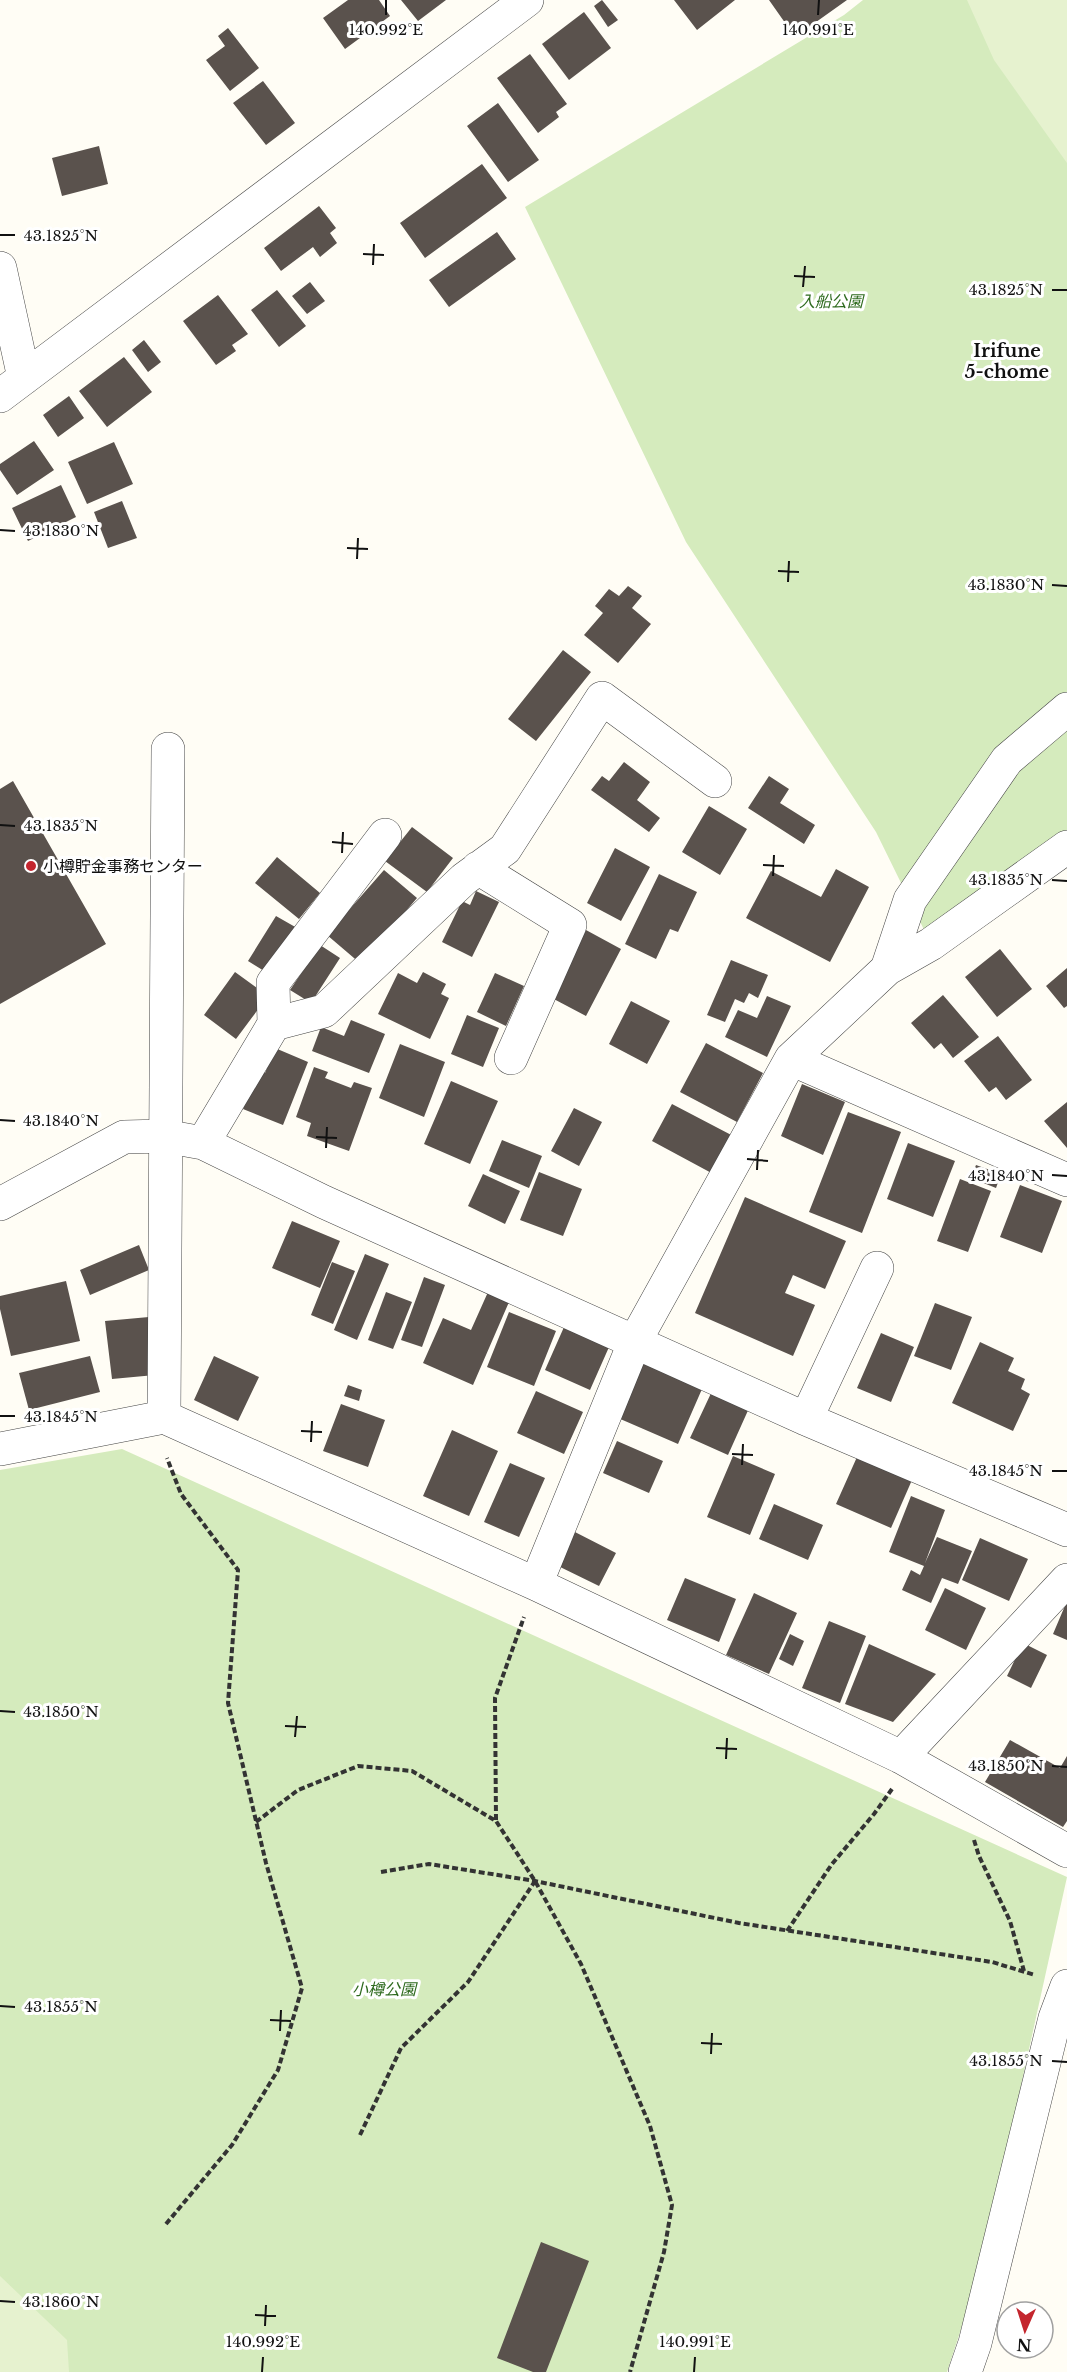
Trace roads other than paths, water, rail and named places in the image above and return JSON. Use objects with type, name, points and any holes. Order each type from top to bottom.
[{"type":"street","points":[[12,387],[526,0]]},
{"type":"street","points":[[0,268],[12,387]]},
{"type":"street","points":[[274,1024],[324,1011],[478,868],[505,849],[602,698],[715,781]]},
{"type":"street","points":[[887,969],[910,900],[1007,760],[1067,709]]},
{"type":"street","points":[[168,749],[164,1136],[170,1420]]},
{"type":"street","points":[[203,1143],[274,1024],[273,983],[385,835]]},
{"type":"street","points":[[536,1584],[635,1341],[791,1059],[887,969],[931,944],[1067,847]]},
{"type":"street","points":[[478,868],[570,925],[511,1058]]},
{"type":"street","points":[[791,1059],[1067,1180]]},
{"type":"street","points":[[0,1204],[124,1137],[164,1136],[203,1143],[324,1202],[806,1419],[1067,1530]]},
{"type":"street","points":[[806,1419],[877,1268]]},
{"type":"street","points":[[0,1449],[170,1420],[536,1584],[906,1759],[1067,1851]]},
{"type":"street","points":[[906,1759],[1067,1580]]},
{"type":"street","points":[[964,2372],[975,2343],[1055,2018],[1056,1982]]},
{"type":"place","name":"小樽貯金事務センター","points":[[31,866]]},
{"type":"district","name":"Irifune 5-chome","points":[[1007,361]]},
{"type":"park label","name":"入船公園","points":[[831,301]]},
{"type":"park label","name":"小樽公園","points":[[384,1989]]}]
